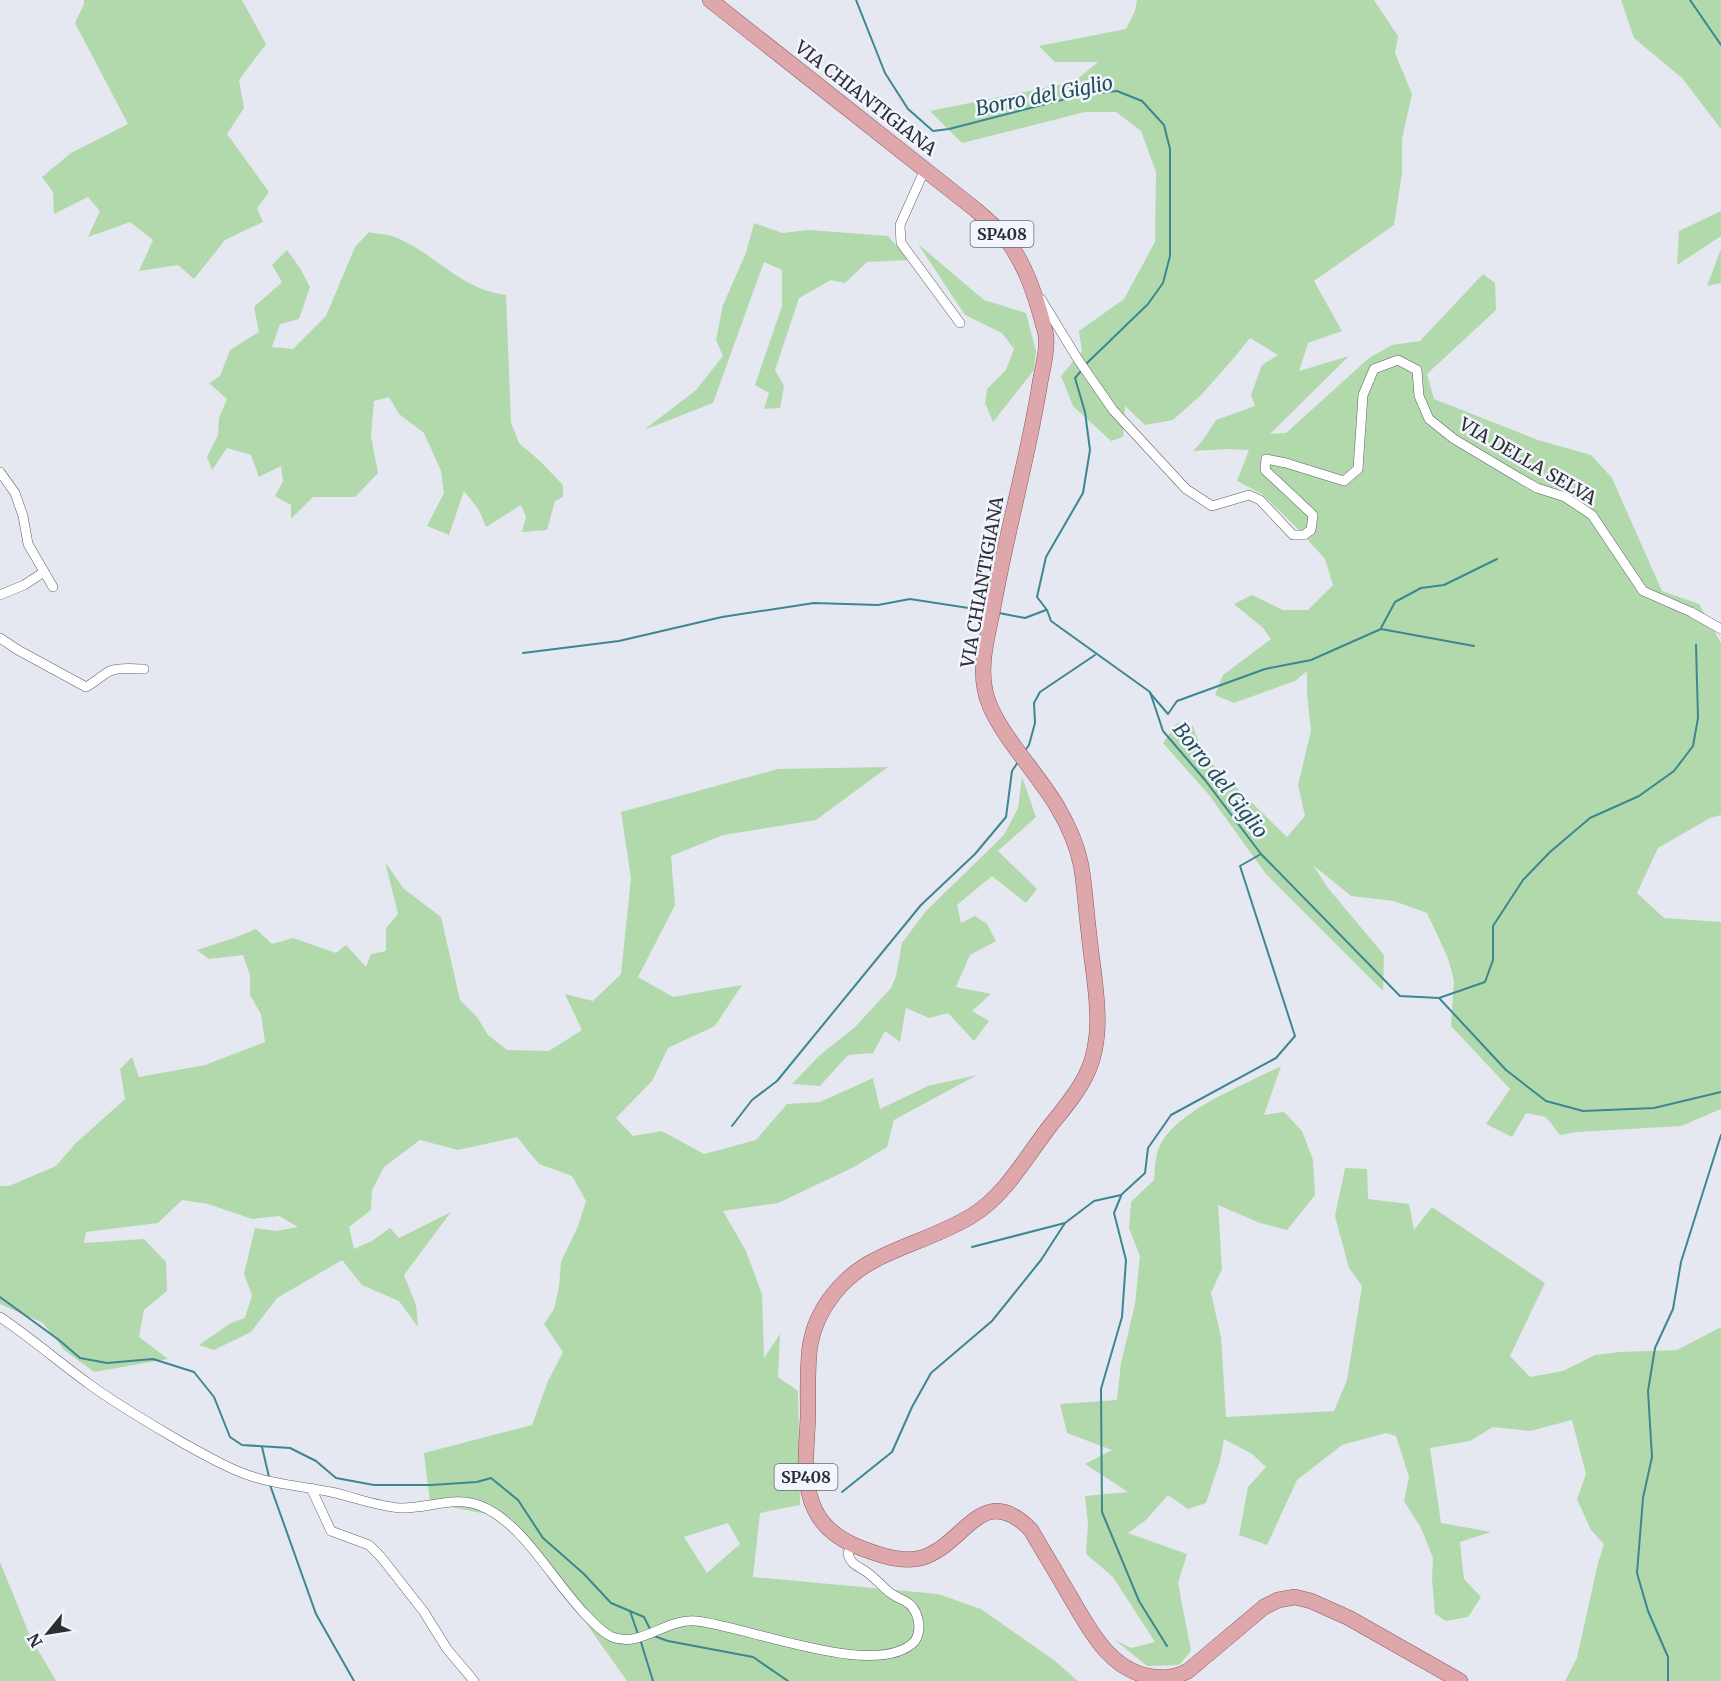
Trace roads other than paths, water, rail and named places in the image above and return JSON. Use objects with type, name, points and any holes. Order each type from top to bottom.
[{"type":"main road","name":"VIA CHIANTIGIANA","points":[[710,0],[976,210],[1006,237],[1033,287],[1047,338],[1036,409],[990,621],[983,665],[985,692],[994,715],[1039,778],[1062,814],[1072,836],[1081,864],[1097,1012],[1096,1046],[1088,1072],[1076,1092],[1003,1187],[978,1213],[852,1274],[835,1292],[819,1315],[810,1349],[806,1474],[816,1512],[829,1529],[844,1542],[896,1558],[926,1557],[948,1544],[980,1515],[992,1511],[1004,1511],[1019,1518],[1031,1530],[1104,1650],[1120,1664],[1138,1674],[1174,1678],[1188,1671],[1264,1607],[1278,1600],[1295,1597],[1311,1601],[1349,1618],[1460,1681]]},
{"type":"street","points":[[925,169],[900,225],[901,243],[960,323]]},
{"type":"street","name":"VIA DELLA SELVA","points":[[1033,287],[1077,358],[1113,410],[1186,489],[1212,506],[1249,495],[1260,500],[1293,535],[1304,535],[1311,530],[1313,515],[1265,470],[1266,459],[1344,481],[1358,469],[1364,395],[1374,369],[1398,360],[1417,370],[1419,396],[1428,419],[1454,439],[1516,476],[1537,488],[1565,497],[1592,515],[1643,591],[1691,612],[1721,629]]},
{"type":"street","points":[[0,472],[15,493],[24,516],[28,544],[53,587]]},
{"type":"street","points":[[0,595],[24,585],[44,572]]},
{"type":"street","points":[[0,638],[86,687],[98,681],[108,672],[118,669],[144,669]]},
{"type":"street","points":[[0,1317],[106,1396],[220,1464],[257,1478],[311,1488],[380,1505],[404,1508],[464,1502],[491,1510],[508,1522],[578,1607],[599,1628],[612,1637],[638,1638],[671,1624],[695,1621],[718,1625],[814,1659]]},
{"type":"street","points":[[311,1488],[331,1531],[369,1545],[381,1557],[424,1612],[447,1649],[474,1681]]},
{"type":"street","points":[[852,1545],[848,1553],[852,1563],[896,1597],[906,1601],[915,1610],[919,1621],[916,1641],[902,1655],[886,1663],[867,1666]]},
{"type":"waterway","name":"Borro del Giglio","points":[[856,0],[885,73],[908,109],[933,131],[949,129],[1081,95],[1117,91],[1142,101],[1164,125],[1170,149],[1170,256],[1163,283],[1148,304],[1086,364]]},
{"type":"waterway","points":[[1690,0],[1721,45]]},
{"type":"waterway","name":"Borro del Giglio","points":[[1081,371],[1075,378],[1085,412],[1090,450],[1083,493],[1046,557],[1037,597],[1047,610],[1051,621],[1150,692],[1163,731],[1205,780],[1261,854],[1400,996],[1439,998],[1506,1070],[1546,1101],[1583,1111],[1654,1108],[1721,1092]]},
{"type":"waterway","points":[[1381,628],[1395,602],[1421,588],[1444,585],[1497,559]]},
{"type":"waterway","points":[[523,653],[619,641],[722,617],[814,603],[878,605],[910,599],[988,611]]},
{"type":"waterway","points":[[999,613],[1025,618],[1046,610]]},
{"type":"waterway","points":[[1150,693],[1168,714],[1177,701],[1265,669],[1311,660],[1381,629],[1474,646]]},
{"type":"waterway","points":[[1439,998],[1485,982],[1493,960],[1493,926],[1523,880],[1550,852],[1590,818],[1639,796],[1674,771],[1693,746],[1698,718],[1696,645]]},
{"type":"waterway","points":[[1024,752],[1029,745],[1035,723],[1034,703],[1040,692],[1095,655]]},
{"type":"waterway","points":[[732,1126],[752,1100],[777,1081],[921,905],[975,854],[1006,817],[1012,771],[1018,762]]},
{"type":"waterway","points":[[842,1492],[892,1452],[912,1407],[931,1373],[992,1321],[1041,1260],[1065,1223],[1094,1201],[1121,1195],[1145,1173],[1148,1148],[1171,1115],[1276,1058],[1295,1036],[1240,866],[1261,854]]},
{"type":"waterway","points":[[1668,1681],[1668,1657],[1648,1611],[1637,1573],[1643,1498],[1652,1457],[1648,1391],[1655,1348],[1673,1309],[1681,1262],[1721,1135]]},
{"type":"waterway","points":[[1121,1196],[1114,1213],[1126,1260],[1122,1317],[1101,1389],[1102,1512],[1139,1601],[1167,1646]]},
{"type":"waterway","points":[[972,1247],[1065,1223]]},
{"type":"waterway","points":[[0,1297],[80,1358],[107,1363],[153,1359],[194,1372],[214,1397],[230,1437],[242,1445],[290,1448],[316,1461],[336,1478],[374,1485],[431,1485],[477,1482],[491,1478],[518,1500],[543,1538],[584,1574],[611,1603],[644,1617],[651,1631]]},
{"type":"waterway","points":[[262,1447],[269,1477]]},
{"type":"waterway","points":[[270,1485],[316,1614],[354,1681]]},
{"type":"waterway","points":[[630,1611],[638,1634]]},
{"type":"waterway","points":[[654,1636],[668,1641],[753,1657],[788,1681]]},
{"type":"waterway","points":[[640,1639],[653,1681]]}]
